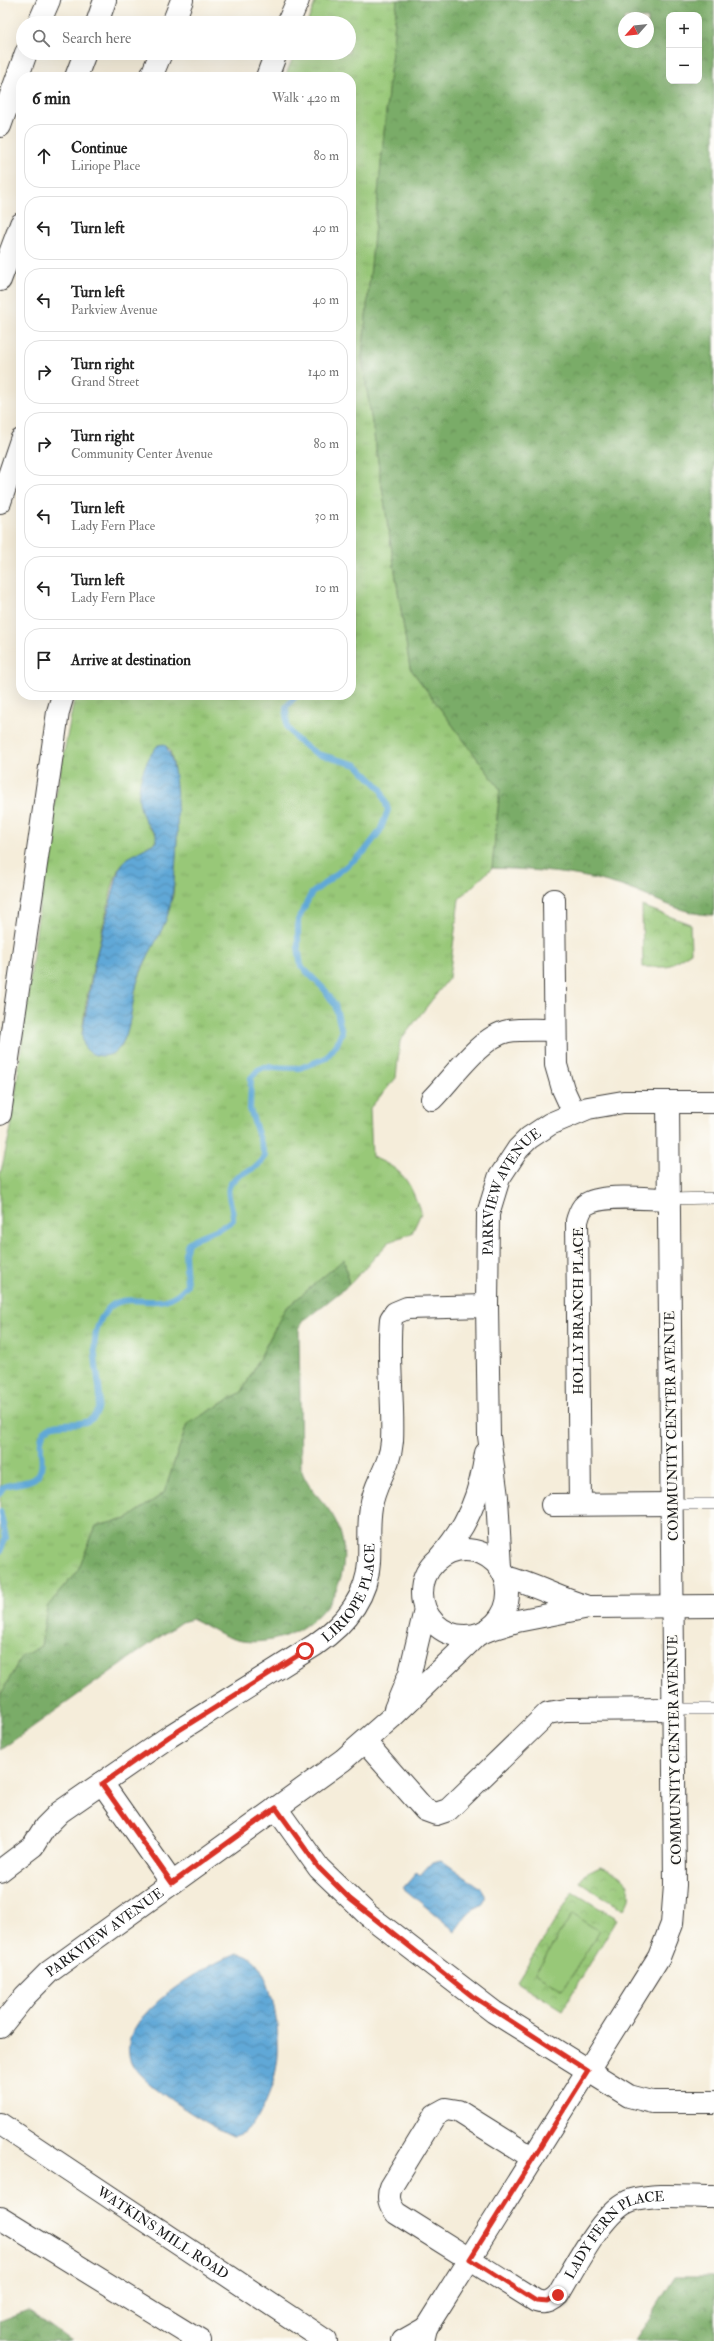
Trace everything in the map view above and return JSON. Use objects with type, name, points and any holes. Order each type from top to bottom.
[{"type":"main road","points":[[42,16],[49,0]]},
{"type":"main road","points":[[99,16],[105,0]]},
{"type":"main road","points":[[176,16],[182,0]]},
{"type":"main road","points":[[291,16],[298,0]]},
{"type":"main road","points":[[19,72],[24,60]]},
{"type":"main road","points":[[78,72],[82,60]]},
{"type":"main road","points":[[153,72],[158,60]]},
{"type":"main road","points":[[269,72],[273,60]]},
{"type":"main road","points":[[0,126],[16,81]]},
{"type":"main road","points":[[0,280],[16,237]]},
{"type":"main road","points":[[0,502],[16,455]]},
{"type":"main road","points":[[0,1114],[58,712],[62,700]]},
{"type":"main road","points":[[554,900],[554,1030],[559,1078],[574,1113]]},
{"type":"main road","points":[[432,1099],[476,1052],[493,1037],[508,1031],[554,1030]]},
{"type":"main road","name":"PARKVIEW AVENUE","points":[[503,1573],[497,1497],[489,1436],[487,1306],[488,1214],[499,1178],[518,1149],[529,1138],[550,1124],[574,1113],[595,1106],[622,1102],[714,1102]]},
{"type":"main road","name":"COMMUNITY CENTER AVENUE","points":[[403,2341],[425,2334],[470,2259],[659,1957],[672,1924],[675,1885],[668,1102]]},
{"type":"main road","name":"HOLLY BRANCH PLACE","points":[[580,1504],[577,1229],[579,1213],[584,1206],[600,1199],[668,1199]]},
{"type":"main road","name":"LIRIOPE PLACE","points":[[0,1871],[33,1846],[50,1820],[170,1736],[315,1645],[346,1619],[358,1601],[367,1577],[372,1502],[390,1457],[392,1436],[391,1319],[395,1313],[407,1308],[487,1306]]},
{"type":"main road","name":"PARKVIEW AVENUE","points":[[439,1558],[456,1538],[472,1510],[484,1465],[489,1436]]},
{"type":"main road","points":[[552,1505],[671,1504]]},
{"type":"main road","points":[[588,1607],[546,1593],[503,1573],[483,1554],[472,1550],[460,1550],[439,1558],[431,1566],[423,1582],[422,1599],[425,1610],[432,1621],[441,1629],[452,1635],[465,1636],[517,1621],[588,1607],[714,1606]]},
{"type":"main road","points":[[482,1632],[504,1613],[508,1601],[503,1573]]},
{"type":"main road","name":"PARKVIEW AVENUE","points":[[392,1718],[410,1673],[425,1610]]},
{"type":"main road","name":"PARKVIEW AVENUE","points":[[0,2027],[25,1996],[49,1972],[365,1742],[482,1632]]},
{"type":"main road","points":[[365,1742],[425,1810],[436,1814],[448,1810],[548,1713],[560,1710],[673,1709]]},
{"type":"main road","points":[[102,1784],[172,1883]]},
{"type":"main road","points":[[276,1808],[315,1863],[350,1899],[472,1996],[629,2096],[640,2100],[714,2102]]},
{"type":"main road","name":"LADY FERN PLACE","points":[[533,2158],[458,2111],[446,2109],[435,2116],[391,2187],[388,2194],[389,2201],[396,2213],[536,2301],[548,2302],[558,2295],[603,2223],[620,2206],[644,2197],[714,2197]]},
{"type":"main road","name":"WATKINS MILL ROAD","points":[[0,2124],[326,2341]]},
{"type":"main road","points":[[0,2218],[200,2341]]},
{"type":"lane","points":[[668,1199],[714,1198]]},
{"type":"lane","points":[[671,1504],[714,1504]]},
{"type":"lane","points":[[673,1709],[714,1709]]},
{"type":"green space","points":[[316,0],[397,0],[362,358],[410,668],[500,789],[492,868],[459,899],[449,978],[400,1041],[396,1078],[370,1108],[372,1157],[399,1172],[409,1185],[421,1213],[412,1233],[389,1242],[349,1285],[344,1260],[285,1309],[242,1392],[187,1424],[164,1493],[127,1519],[96,1526],[78,1570],[47,1607],[41,1646],[21,1658],[0,1696],[0,1175],[11,1128],[49,831],[74,700],[356,700],[356,72],[287,72],[292,60],[356,60],[356,16],[310,16]],"holes":[[[164,744],[170,750],[173,763],[177,839],[173,896],[137,982],[126,1035],[120,1048],[82,1034],[85,1007],[111,890],[118,870],[127,860],[151,845],[157,838],[156,834],[148,827]]]},
{"type":"green space","points":[[397,0],[714,0],[714,915],[690,912],[618,885],[587,877],[540,871],[492,868],[500,789],[410,668],[362,358]]},
{"type":"green space","points":[[642,906],[690,924],[691,952],[667,967],[643,967]]},
{"type":"green space","points":[[344,1259],[349,1285],[302,1322],[299,1330],[301,1469],[310,1486],[333,1515],[341,1535],[344,1557],[341,1578],[332,1597],[320,1614],[303,1627],[285,1636],[264,1641],[235,1640],[193,1619],[181,1622],[0,1750],[0,1696],[21,1657],[41,1646],[47,1607],[78,1570],[96,1526],[127,1519],[164,1493],[187,1424],[242,1392],[285,1309]]},
{"type":"green space","points":[[600,1867],[621,1877],[629,1887],[630,1894],[624,1910],[580,1882],[584,1875]]},
{"type":"green space","points":[[573,1892],[617,1919],[562,2010],[517,1982]]},
{"type":"green space","points":[[572,1914],[599,1931],[563,1990],[535,1973]]},
{"type":"green space","points":[[675,2277],[714,2277],[714,2341],[635,2341]]},
{"type":"green space","points":[[28,2310],[71,2341],[0,2341],[0,2321]]},
{"type":"water","points":[[164,744],[171,756],[175,775],[177,798],[175,875],[169,911],[162,929],[140,973],[135,990],[129,1025],[124,1041],[112,1054],[102,1056],[96,1055],[87,1050],[84,1046],[82,1034],[95,961],[119,869],[126,859],[156,842],[156,834],[147,824],[142,813],[139,802],[139,790],[145,766],[158,745]]},
{"type":"water","points":[[441,1860],[479,1887],[480,1886],[485,1894],[485,1901],[465,1917],[455,1931],[403,1888],[417,1872],[420,1875],[432,1862]]},
{"type":"water","points":[[237,1953],[249,1956],[258,1965],[265,1978],[275,2011],[278,2055],[277,2065],[270,2090],[259,2115],[243,2133],[233,2136],[177,2104],[148,2082],[137,2071],[131,2062],[129,2045],[135,2028],[147,2011],[164,1996],[204,1970]]},
{"type":"waterway","points":[[0,1494],[3,1487],[32,1480],[39,1473],[42,1462],[42,1437],[44,1432],[49,1427],[85,1422],[96,1414],[100,1393],[95,1353],[95,1338],[98,1324],[106,1311],[114,1304],[124,1301],[166,1300],[177,1295],[187,1285],[185,1253],[188,1243],[228,1224],[233,1220],[228,1194],[229,1187],[232,1181],[257,1166],[262,1162],[265,1156],[250,1109],[251,1078],[258,1070],[264,1067],[300,1068],[326,1058],[337,1044],[342,1032],[335,1005],[325,990],[301,966],[298,947],[298,920],[311,894],[364,852],[380,831],[388,810],[381,789],[357,765],[317,754],[298,741],[287,727],[286,707],[292,700]]},
{"type":"waterway","points":[[0,1511],[6,1538],[0,1551]]},
{"type":"route","points":[[305,1651],[144,1753],[102,1784],[172,1883],[276,1808],[306,1852],[319,1868],[368,1915],[494,2012],[588,2071],[470,2259],[536,2301],[542,2303],[548,2302],[558,2295]]}]
